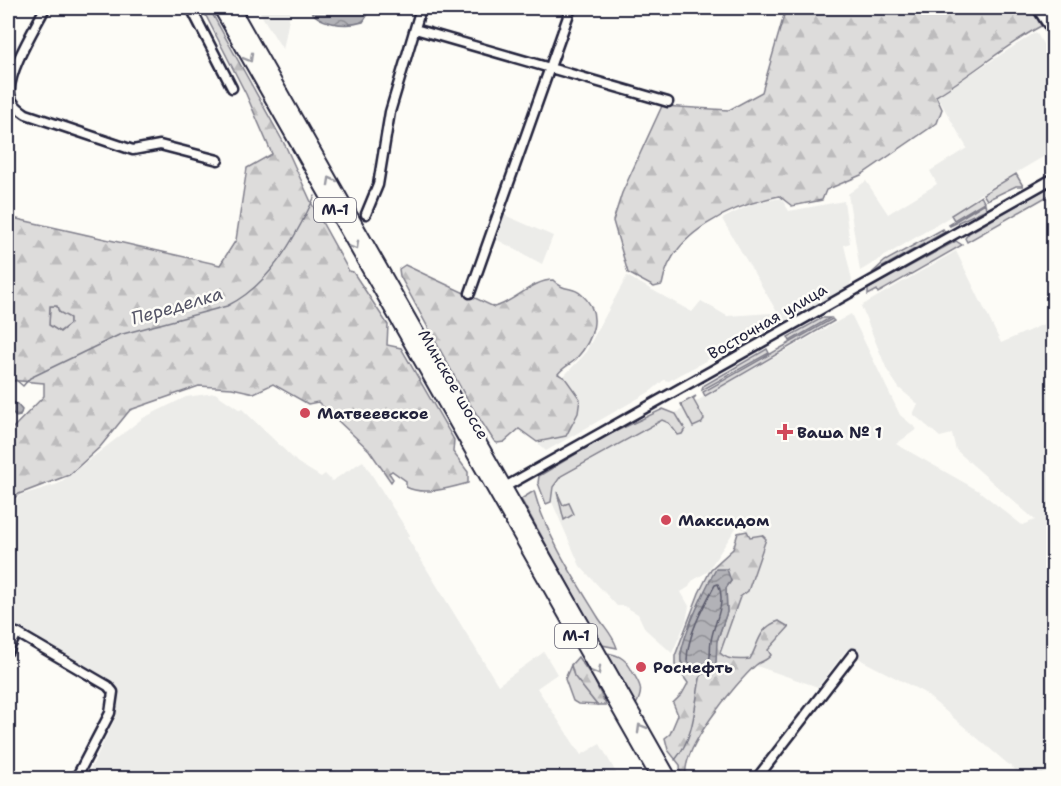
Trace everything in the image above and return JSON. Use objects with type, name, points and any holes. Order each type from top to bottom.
[{"type":"highway","name":"Минское шоссе","points":[[220,8],[670,778]]},
{"type":"highway","name":"Минское шоссе","points":[[233,8],[501,489],[658,778]]},
{"type":"street","points":[[45,8],[11,70],[9,95],[15,105],[26,114],[133,150],[160,145],[218,160]]},
{"type":"street","points":[[191,8],[232,88]]},
{"type":"street","points":[[366,214],[378,185],[390,112],[422,8]]},
{"type":"street","points":[[470,293],[571,8]]},
{"type":"street","points":[[1037,8],[1053,34]]},
{"type":"street","points":[[415,29],[668,102]]},
{"type":"street","name":"Восточная улица","points":[[501,489],[1053,178]]},
{"type":"street","points":[[8,651],[17,633],[108,686],[113,692],[110,713],[76,778]]},
{"type":"street","points":[[757,778],[853,654]]},
{"type":"shaded area","points":[[258,8],[291,8],[283,50],[263,18]]},
{"type":"shaded area","points":[[1036,32],[1048,52],[1053,51],[1053,151],[980,194],[951,216],[860,271],[848,194],[866,181],[888,214],[937,184],[930,171],[967,148],[937,96]]},
{"type":"shaded area","points":[[781,198],[789,211],[844,201],[850,243],[844,245],[852,280],[849,286],[783,322],[722,219],[754,203]]},
{"type":"shaded area","points":[[502,214],[553,236],[542,264],[494,238]]},
{"type":"shaded area","points":[[956,251],[1001,343],[1053,320],[1053,771],[1035,776],[1021,775],[923,692],[863,661],[847,649],[818,687],[718,653],[750,534],[738,525],[707,572],[692,581],[689,587],[681,592],[689,606],[686,622],[672,653],[645,629],[638,614],[624,606],[617,606],[580,566],[552,502],[554,487],[562,477],[851,314],[900,415],[917,429],[896,444],[979,491],[1022,525],[1035,520],[956,450],[952,434],[940,437],[913,414],[918,404],[899,388],[887,370],[861,306]]},
{"type":"shaded area","points":[[627,276],[692,312],[701,301],[727,316],[771,313],[773,324],[669,381],[664,380],[651,391],[546,451],[518,424],[584,355]]},
{"type":"shaded area","name":"Матвеевское","points":[[215,393],[240,410],[242,409],[298,463],[321,477],[325,474],[332,481],[363,461],[410,535],[407,537],[498,685],[544,652],[557,674],[537,688],[581,755],[600,744],[619,778],[86,778],[117,715],[115,691],[17,628],[8,612],[8,506],[21,495],[58,484],[143,418],[186,397]]},
{"type":"green space","points":[[202,8],[209,8],[286,147],[312,204],[349,271],[353,272],[388,325],[387,345],[401,348],[454,440],[453,452],[468,472],[468,483],[437,490],[413,490],[406,487],[406,481],[392,471],[389,473],[393,479],[391,482],[369,450],[318,402],[308,404],[273,384],[254,393],[232,388],[199,386],[130,410],[100,447],[69,475],[19,494],[8,504],[8,433],[44,396],[44,383],[8,380],[8,217],[220,265],[236,240],[247,168],[272,154],[246,94]],"holes":[[[50,306],[57,306],[59,312],[70,318],[70,324],[60,332],[49,325]]]},
{"type":"green space","points":[[786,8],[1031,8],[1041,26],[936,96],[942,109],[937,123],[861,175],[826,190],[822,200],[792,206],[779,196],[742,207],[706,224],[677,250],[668,266],[662,285],[654,287],[628,273],[613,221],[622,193],[662,106],[729,110],[762,92]]},
{"type":"green space","points":[[1016,174],[1023,186],[1016,186],[987,200],[983,194]]},
{"type":"green space","points":[[1049,187],[1053,187],[1053,193],[967,242],[965,238],[969,233]]},
{"type":"green space","points":[[981,196],[984,202],[954,220],[951,215]]},
{"type":"green space","points":[[985,203],[986,209],[949,225]]},
{"type":"green space","points":[[943,229],[945,232],[872,273],[885,261]]},
{"type":"green space","points":[[956,241],[962,245],[878,293],[877,290],[868,295],[868,289]]},
{"type":"green space","points":[[405,265],[494,307],[509,301],[531,287],[553,280],[561,286],[578,292],[588,301],[594,318],[591,335],[582,352],[558,374],[565,378],[580,399],[578,413],[566,436],[537,442],[519,429],[504,442],[494,441],[468,401],[400,276],[399,269]]},
{"type":"green space","points":[[50,306],[57,306],[59,312],[70,317],[70,324],[59,332],[49,325]]},
{"type":"green space","points":[[822,318],[830,318],[790,341],[788,337]]},
{"type":"green space","points":[[832,319],[834,321],[705,396],[703,392]]},
{"type":"green space","points":[[767,349],[769,353],[702,390],[703,386]]},
{"type":"green space","points":[[696,396],[693,399],[704,419],[702,423],[693,427],[681,404]]},
{"type":"green space","points":[[663,409],[676,414],[685,429],[682,434],[678,435],[669,423],[662,420],[561,476],[553,487],[551,502],[546,504],[538,483],[539,476],[606,436]]},
{"type":"green space","points":[[534,491],[546,524],[562,556],[617,648],[602,645],[521,499]]},
{"type":"green space","points":[[557,492],[563,505],[569,503],[574,514],[564,520]]},
{"type":"green space","points":[[747,531],[750,537],[762,535],[766,539],[748,591],[740,597],[720,653],[730,659],[750,659],[760,636],[767,627],[779,621],[789,627],[768,650],[771,655],[747,674],[711,718],[691,752],[686,767],[687,778],[681,778],[680,765],[668,750],[665,738],[670,734],[678,715],[673,703],[688,683],[675,665],[675,656],[699,593],[711,569],[733,549],[738,533]],"holes":[[[729,578],[731,581],[726,588],[727,612],[717,641],[681,662],[681,652],[693,615]]]},
{"type":"green space","points":[[607,653],[623,659],[637,679],[641,690],[636,705]]},
{"type":"green space","points":[[578,657],[593,678],[606,705],[597,705],[574,676],[571,665]]},
{"type":"green space","points":[[571,665],[574,676],[597,705],[578,704],[573,701],[565,679]]},
{"type":"water","points":[[309,8],[372,8],[363,22],[341,24],[319,18]]},
{"type":"water","points":[[8,400],[17,404],[22,410],[20,416],[16,417],[12,413],[8,416]]},
{"type":"water","points":[[716,569],[727,569],[731,581],[726,588],[727,612],[717,641],[716,663],[711,671],[698,674],[689,671],[683,665],[681,653],[694,615]]},
{"type":"waterway","name":"Переделка","points":[[8,384],[16,380],[23,386],[30,378],[119,335],[227,306],[242,297],[256,286],[280,259],[315,196]]},
{"type":"waterway","points":[[675,760],[691,730],[701,674]]},
{"type":"place","name":"Матвеевское","points":[[305,413]]},
{"type":"place","name":"Ваша № 1","points":[[785,432]]},
{"type":"place","name":"Максидом","points":[[666,520]]},
{"type":"place","name":"Роснефть","points":[[641,667]]}]
